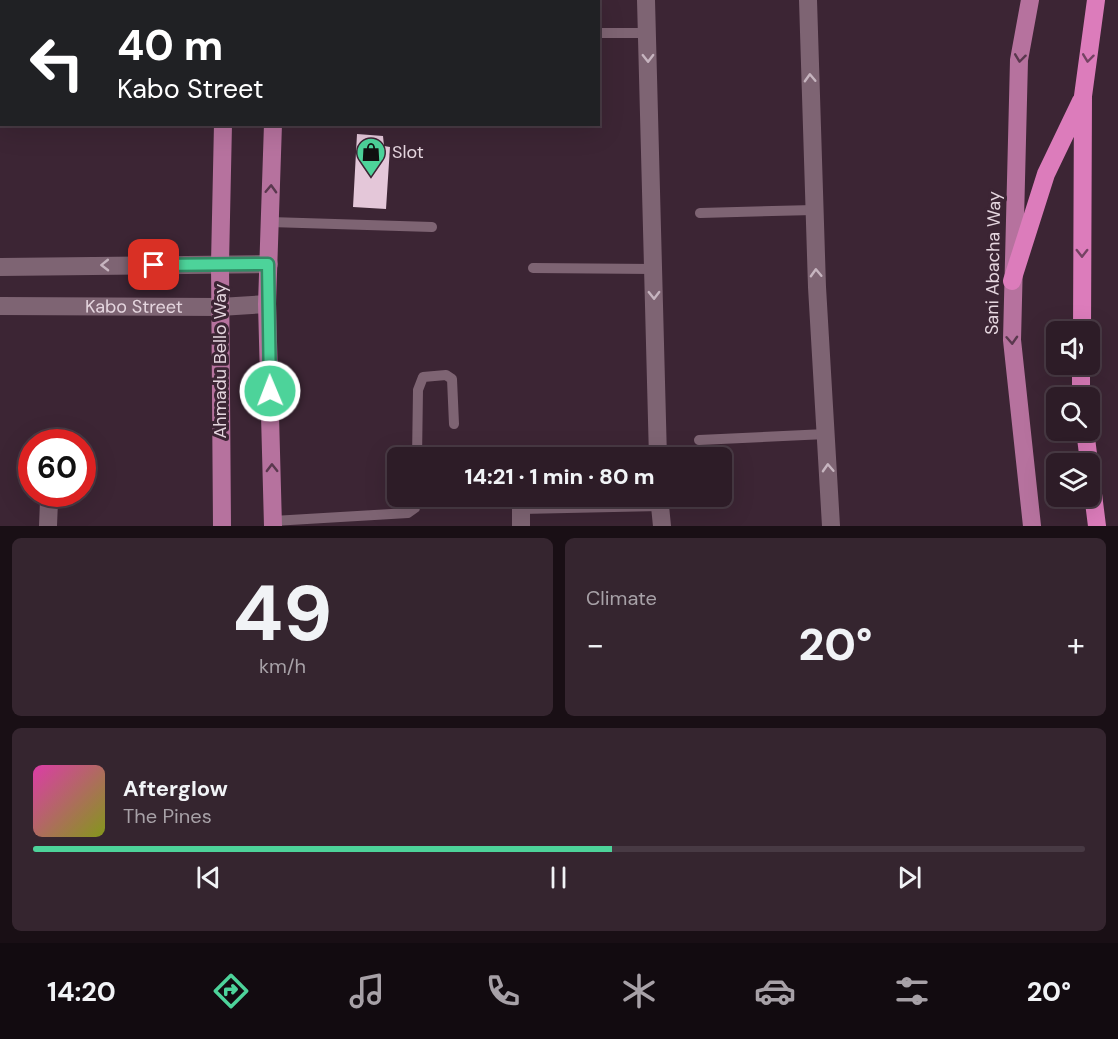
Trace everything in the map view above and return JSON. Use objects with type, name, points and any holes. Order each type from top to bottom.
[{"type":"highway","points":[[1082,321],[1083,96],[1096,0]]},
{"type":"highway","points":[[1012,281],[1046,174],[1083,96]]},
{"type":"highway","points":[[1086,441],[1097,526]]},
{"type":"main road","name":"Sani Abacha Way","points":[[1030,0],[1019,60],[1012,340],[1032,526]]},
{"type":"main road","name":"Ahmadu Bello Way","points":[[222,526],[220,264],[223,126]]},
{"type":"main road","points":[[273,126],[267,304],[273,524]]},
{"type":"street","points":[[646,0],[658,447]]},
{"type":"street","points":[[807,0],[817,287],[831,526]]},
{"type":"street","points":[[0,267],[268,264]]},
{"type":"street","name":"Kabo Street","points":[[0,306],[220,307],[267,304]]},
{"type":"street","points":[[48,526],[49,507]]},
{"type":"street","points":[[521,526],[523,507]]},
{"type":"street","points":[[661,507],[662,526]]},
{"type":"lane","points":[[600,33],[647,33]]},
{"type":"lane","points":[[700,213],[814,210]]},
{"type":"lane","points":[[270,222],[432,227]]},
{"type":"lane","points":[[533,268],[653,269]]},
{"type":"lane","points":[[417,447],[418,390],[423,377],[446,375],[452,379],[454,424]]},
{"type":"lane","points":[[699,440],[826,434]]},
{"type":"lane","points":[[273,524],[408,513],[415,507]]},
{"type":"building","name":"Slot","points":[[357,134],[383,136],[384,146],[390,147],[386,209],[353,207]]},
{"type":"place","name":"Slot","points":[[371,178]]},
{"type":"route","points":[[154,265],[268,264],[270,391]]}]
